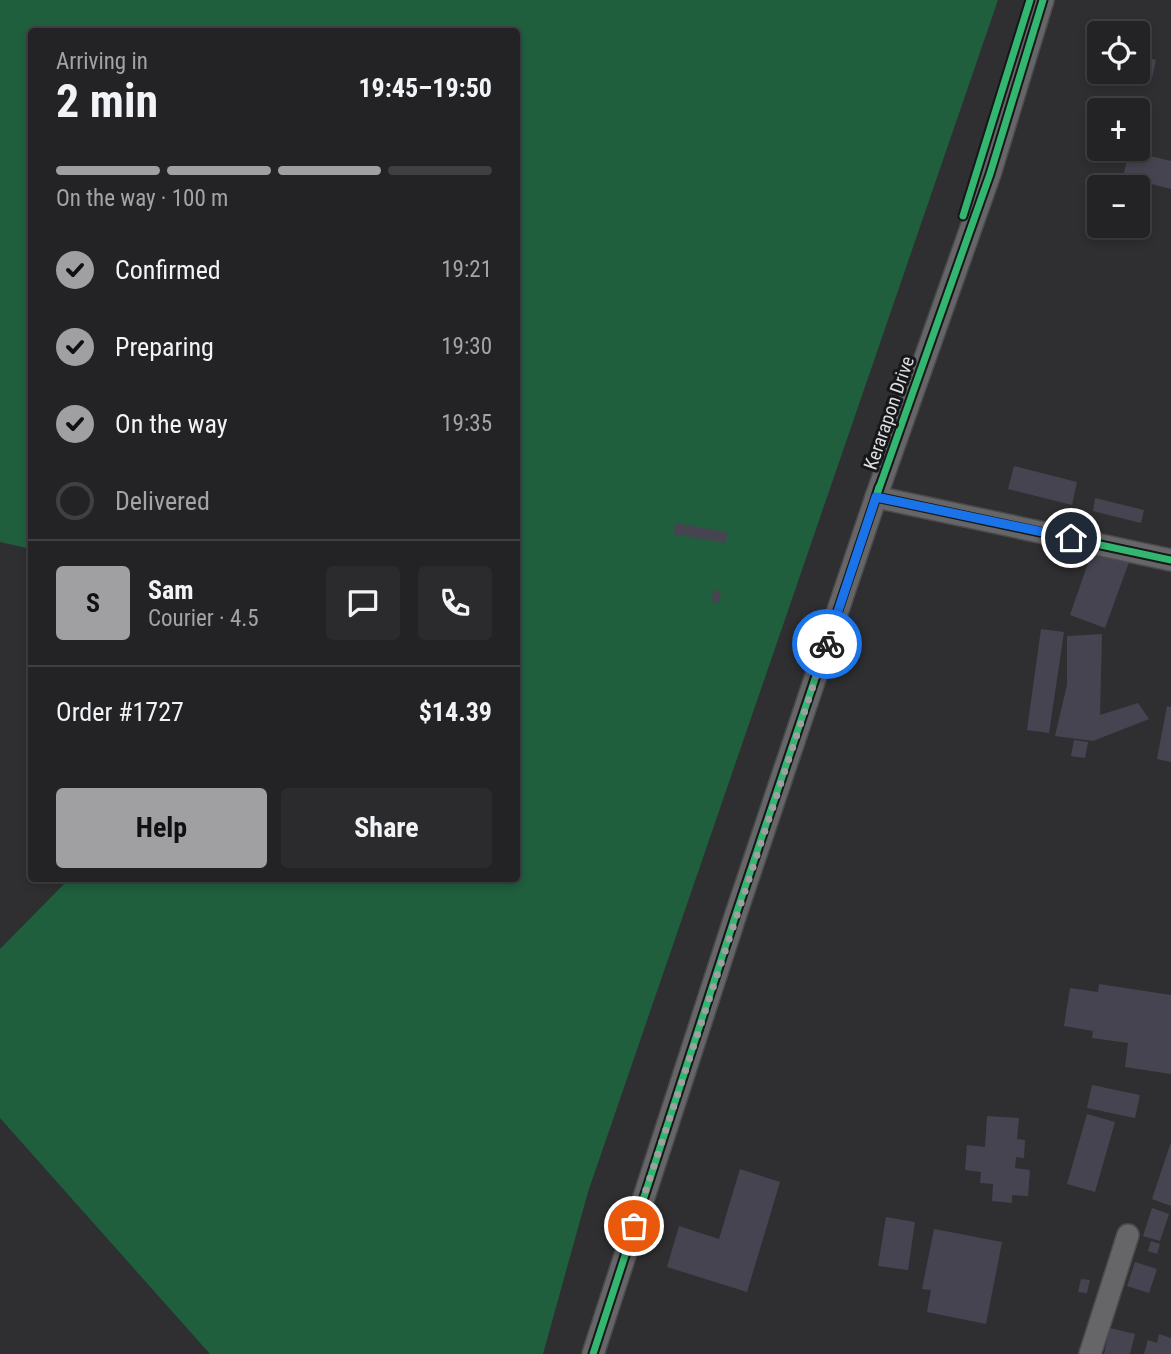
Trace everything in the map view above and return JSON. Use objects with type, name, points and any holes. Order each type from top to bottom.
[{"type":"street","name":"Kerarapon Drive","points":[[593,1354],[735,917],[876,497],[990,174],[1043,0]]},
{"type":"street","points":[[876,497],[1171,560]]},
{"type":"street","points":[[1090,1354],[1128,1235]]},
{"type":"green space","points":[[0,0],[998,0],[588,1192],[543,1354],[210,1354],[0,1118],[0,949],[66,882],[520,882],[520,28],[28,28],[28,548],[0,542]]},
{"type":"building","points":[[1150,58],[1156,60],[1150,78]]},
{"type":"building","points":[[1150,156],[1171,161],[1171,189],[1150,184],[1150,175],[1123,175],[1127,161],[1150,161]]},
{"type":"building","points":[[1014,466],[1077,482],[1072,505],[1008,489]]},
{"type":"building","points":[[1095,498],[1144,510],[1141,523],[1093,511]]},
{"type":"building","points":[[675,523],[727,532],[726,543],[674,534]]},
{"type":"building","points":[[1093,549],[1129,562],[1105,628],[1070,615]]},
{"type":"building","points":[[713,590],[721,591],[719,603],[712,602]]},
{"type":"building","points":[[1041,629],[1064,632],[1049,733],[1027,730]]},
{"type":"building","points":[[1102,634],[1100,715],[1138,703],[1149,719],[1093,741],[1055,736],[1067,685],[1067,636]]},
{"type":"building","points":[[1167,706],[1171,707],[1171,762],[1157,759]]},
{"type":"building","points":[[1074,740],[1088,742],[1085,758],[1071,756]]},
{"type":"building","points":[[1099,984],[1171,995],[1171,1074],[1125,1067],[1128,1043],[1092,1038],[1093,1031],[1064,1026],[1070,988],[1098,992]]},
{"type":"building","points":[[1092,1085],[1140,1095],[1135,1118],[1087,1108]]},
{"type":"building","points":[[1087,1114],[1115,1122],[1095,1192],[1067,1184]]},
{"type":"building","points":[[987,1116],[1019,1118],[1017,1139],[1025,1140],[1024,1158],[1016,1157],[1015,1168],[1030,1170],[1028,1196],[1012,1195],[1012,1203],[992,1201],[993,1184],[980,1183],[981,1172],[965,1170],[967,1145],[985,1147]]},
{"type":"building","points":[[1171,1142],[1171,1206],[1152,1199]]},
{"type":"building","points":[[740,1169],[780,1182],[747,1292],[667,1267],[679,1226],[719,1239]]},
{"type":"building","points":[[1152,1208],[1169,1214],[1160,1241],[1143,1236]]},
{"type":"building","points":[[886,1217],[915,1222],[908,1270],[878,1266]]},
{"type":"building","points":[[934,1229],[1002,1242],[986,1324],[927,1312],[931,1290],[922,1289]]},
{"type":"building","points":[[1151,1241],[1160,1244],[1157,1254],[1148,1251]]},
{"type":"building","points":[[1135,1262],[1157,1269],[1149,1293],[1127,1286]]},
{"type":"building","points":[[1081,1279],[1090,1280],[1087,1293],[1078,1292]]},
{"type":"building","points":[[1110,1328],[1135,1334],[1130,1354],[1104,1354]]},
{"type":"building","points":[[1159,1334],[1171,1338],[1171,1354],[1144,1354],[1148,1340],[1157,1343]]},
{"type":"cycle path","points":[[963,216],[1030,0]]},
{"type":"cycle path","points":[[593,1354],[735,917],[876,497],[990,174],[1043,0]]},
{"type":"cycle path","points":[[879,487],[876,497],[1171,560]]},
{"type":"way so far","points":[[634,1226],[827,644]]},
{"type":"route","points":[[827,644],[876,497],[1071,538]]}]
